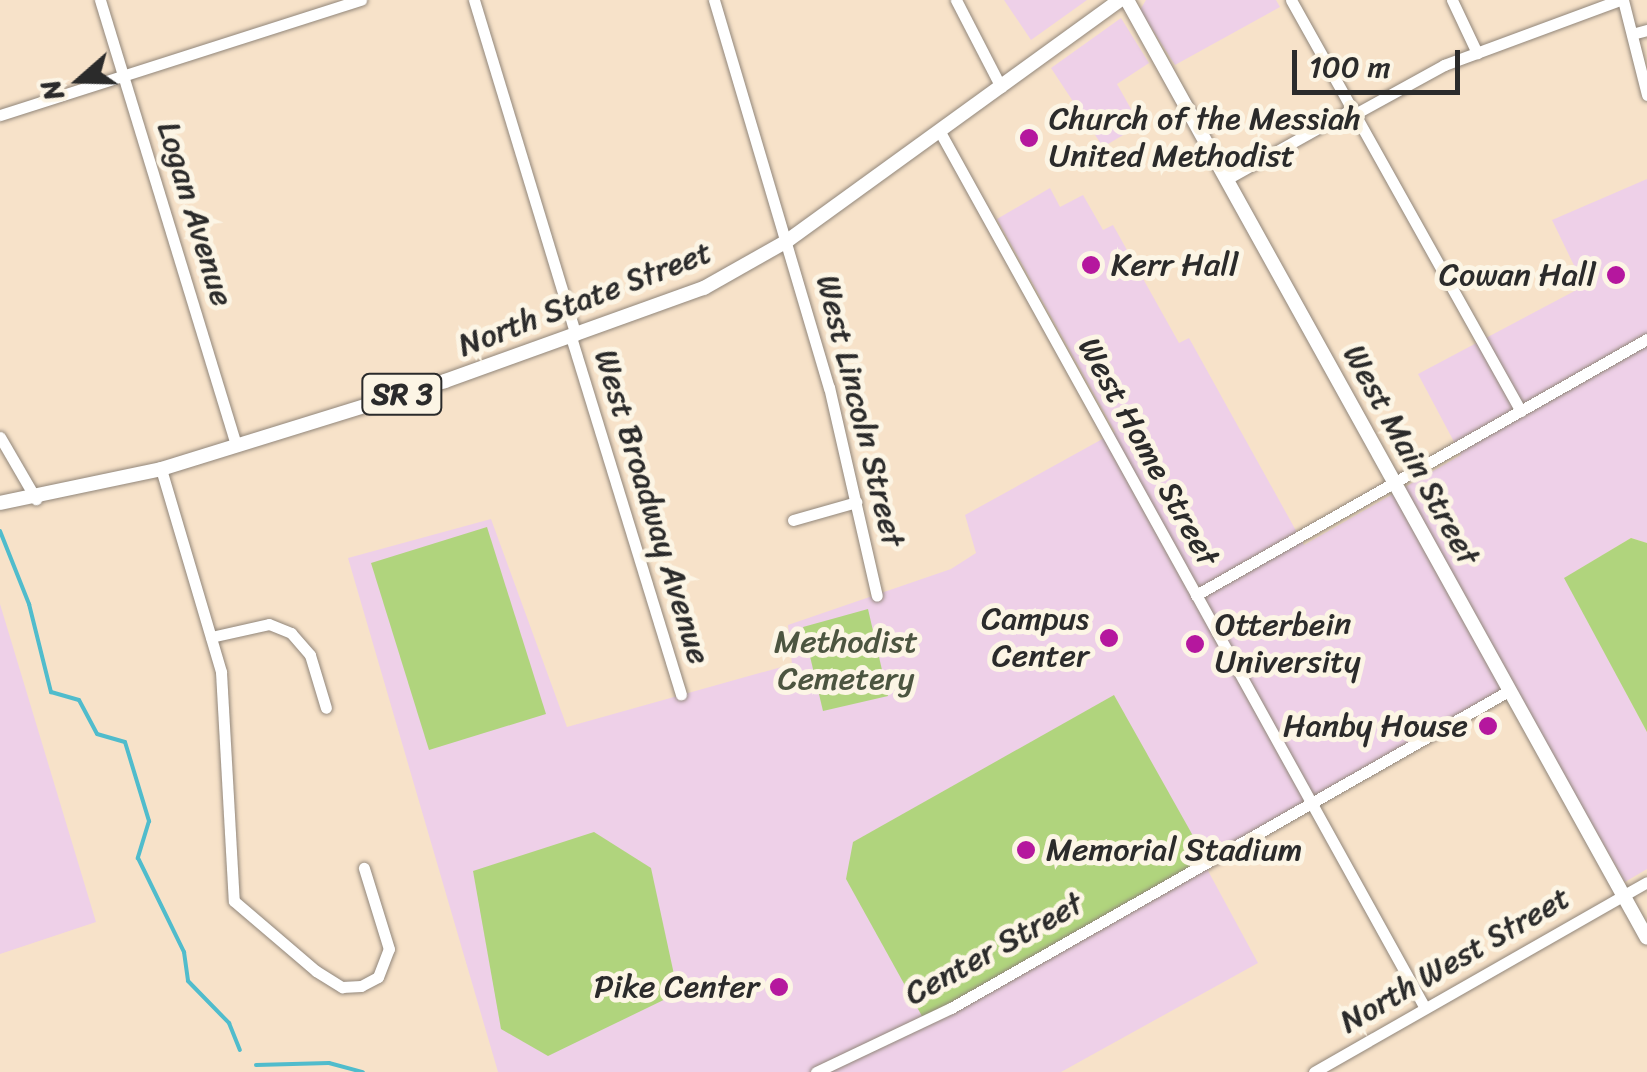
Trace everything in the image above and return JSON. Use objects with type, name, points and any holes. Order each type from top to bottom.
[{"type":"main road","name":"North State Street","points":[[0,502],[36,499],[161,469],[574,336],[704,288],[787,241],[1124,0]]},
{"type":"main road","name":"West Main Street","points":[[1124,0],[1647,938]]},
{"type":"street","name":"Logan Avenue","points":[[100,0],[236,445]]},
{"type":"street","points":[[0,114],[361,0]]},
{"type":"street","name":"West Broadway Avenue","points":[[474,0],[681,694]]},
{"type":"street","name":"West Lincoln Street","points":[[714,0],[787,241],[877,596]]},
{"type":"street","points":[[956,0],[1001,87]]},
{"type":"street","points":[[1452,0],[1477,52]]},
{"type":"street","points":[[1226,179],[1477,52],[1621,0],[1647,94]]},
{"type":"street","points":[[1294,1],[1521,411]]},
{"type":"street","points":[[1632,34],[1647,30]]},
{"type":"street","name":"West Home Street","points":[[940,132],[1424,1008]]},
{"type":"street","points":[[1196,595],[1647,339]]},
{"type":"street","points":[[0,437],[36,499]]},
{"type":"street","points":[[161,469],[211,637],[228,724],[234,901],[316,971],[342,987],[361,986],[378,977],[389,949],[364,868]]},
{"type":"street","points":[[793,520],[856,502]]},
{"type":"street","points":[[211,637],[270,624],[291,632],[310,655],[326,708]]},
{"type":"street","name":"Center Street","points":[[816,1072],[951,1008],[1510,690]]},
{"type":"street","name":"North West Street","points":[[1314,1072],[1647,882]]},
{"type":"shaded area","points":[[1004,0],[1087,0],[1031,40]]},
{"type":"shaded area","points":[[1146,0],[1276,0],[1280,7],[1175,65],[1140,10]]},
{"type":"shaded area","points":[[1121,18],[1149,63],[1117,84],[1140,125],[1103,147],[1051,68]]},
{"type":"shaded area","name":"Otterbein University","points":[[1647,179],[1647,543],[1631,538],[1565,578],[1647,732],[1647,869],[1625,882],[1517,693],[1206,867],[1258,963],[1061,1072],[498,1072],[348,558],[491,519],[567,727],[792,664],[788,625],[951,569],[976,553],[965,515],[1115,432],[997,219],[1050,188],[1060,207],[1083,195],[1103,230],[1113,225],[1179,343],[1189,338],[1304,545],[1461,455],[1418,374],[1584,286],[1552,220]]},
{"type":"shaded area","points":[[0,604],[96,922],[0,954]]},
{"type":"green space","points":[[487,527],[546,714],[429,750],[371,563]]},
{"type":"green space","points":[[1631,538],[1647,543],[1647,732],[1564,578]]},
{"type":"green space","name":"Methodist Cemetery","points":[[868,609],[888,696],[823,711],[803,627]]},
{"type":"green space","name":"Memorial Stadium","points":[[1114,695],[1206,859],[923,1018],[846,879],[853,842]]},
{"type":"green space","points":[[594,832],[651,868],[678,993],[548,1056],[501,1029],[473,871]]},
{"type":"waterway","points":[[0,531],[29,604],[51,692],[79,700],[97,734],[125,742],[149,821],[138,858],[184,952],[188,981],[229,1023],[240,1050]]},
{"type":"waterway","points":[[256,1065],[329,1063],[363,1072]]},
{"type":"place","name":"Church of the Messiah United Methodist","points":[[1029,138]]},
{"type":"place","name":"Kerr Hall","points":[[1091,265]]},
{"type":"place","name":"Cowan Hall","points":[[1616,275]]},
{"type":"place","name":"Campus Center","points":[[1109,638]]},
{"type":"place","name":"Otterbein University","points":[[1195,644]]},
{"type":"place","name":"Hanby House","points":[[1488,726]]},
{"type":"place","name":"Memorial Stadium","points":[[1026,850]]},
{"type":"place","name":"Pike Center","points":[[779,987]]}]
